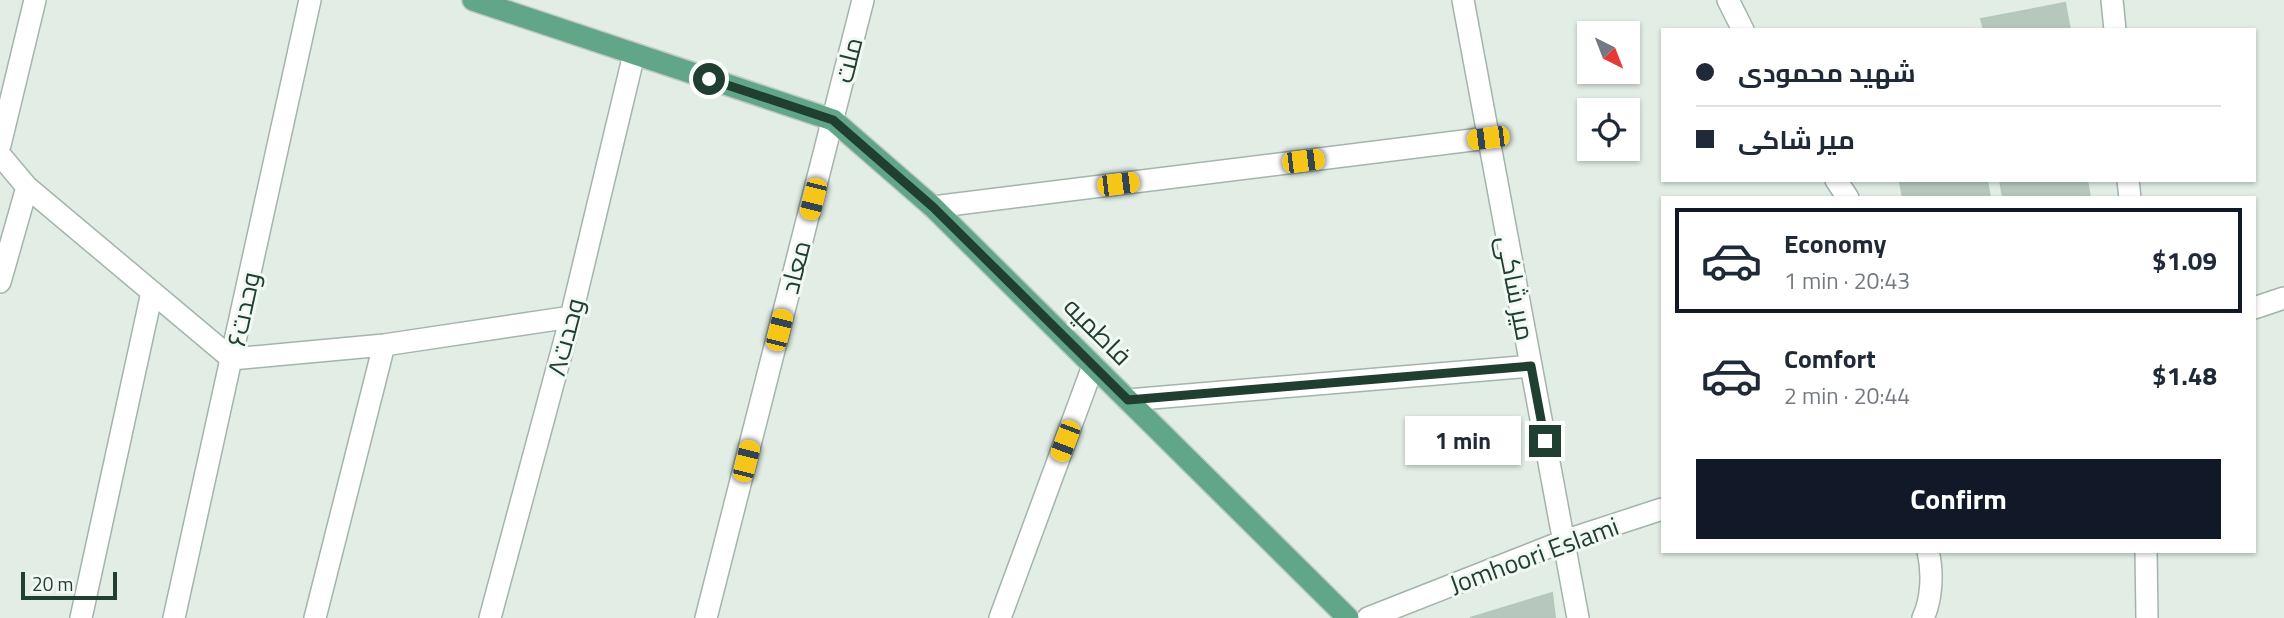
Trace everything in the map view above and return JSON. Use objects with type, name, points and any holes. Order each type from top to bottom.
[{"type":"main road","points":[[473,0],[833,120]]},
{"type":"main road","name":"فاطمیه","points":[[833,120],[933,207],[1348,618]]},
{"type":"street","points":[[0,145],[35,0]]},
{"type":"street","name":"وحدت۶","points":[[174,618],[310,0]]},
{"type":"street","points":[[845,0],[861,10]]},
{"type":"street","name":"میر شاکی","points":[[1463,0],[1578,618]]},
{"type":"street","points":[[1728,0],[1743,28]]},
{"type":"street","points":[[2112,0],[2115,28]]},
{"type":"street","name":"ملت","points":[[833,120],[861,10]]},
{"type":"street","name":"وحدت۸","points":[[490,618],[571,317],[634,54]]},
{"type":"street","name":"معاد","points":[[706,618],[833,120]]},
{"type":"street","points":[[933,207],[1488,138]]},
{"type":"street","points":[[0,155],[27,187],[232,359],[384,345],[571,317]]},
{"type":"street","points":[[0,282],[27,187]]},
{"type":"street","points":[[81,618],[152,292]]},
{"type":"street","points":[[2256,307],[2284,298]]},
{"type":"street","points":[[315,618],[384,345]]},
{"type":"street","points":[[1000,618],[1093,366]]},
{"type":"street","points":[[1128,400],[1531,366]]},
{"type":"street","name":"Jomhoori Eslami","points":[[1368,618],[1564,541],[1661,509]]},
{"type":"street","points":[[1923,618],[1927,609],[1931,566],[1928,553]]},
{"type":"street","points":[[2146,553],[2147,618]]},
{"type":"building","points":[[2065,3],[2070,28],[1983,28],[1981,19]]},
{"type":"building","points":[[1900,182],[1987,182],[1990,196],[1903,196]]},
{"type":"building","points":[[2000,182],[2087,182],[2090,196],[2003,196]]},
{"type":"building","points":[[1552,593],[1555,618],[1470,618]]},
{"type":"route","points":[[709,79],[833,120],[933,207],[1128,400],[1531,366],[1545,441]]}]
